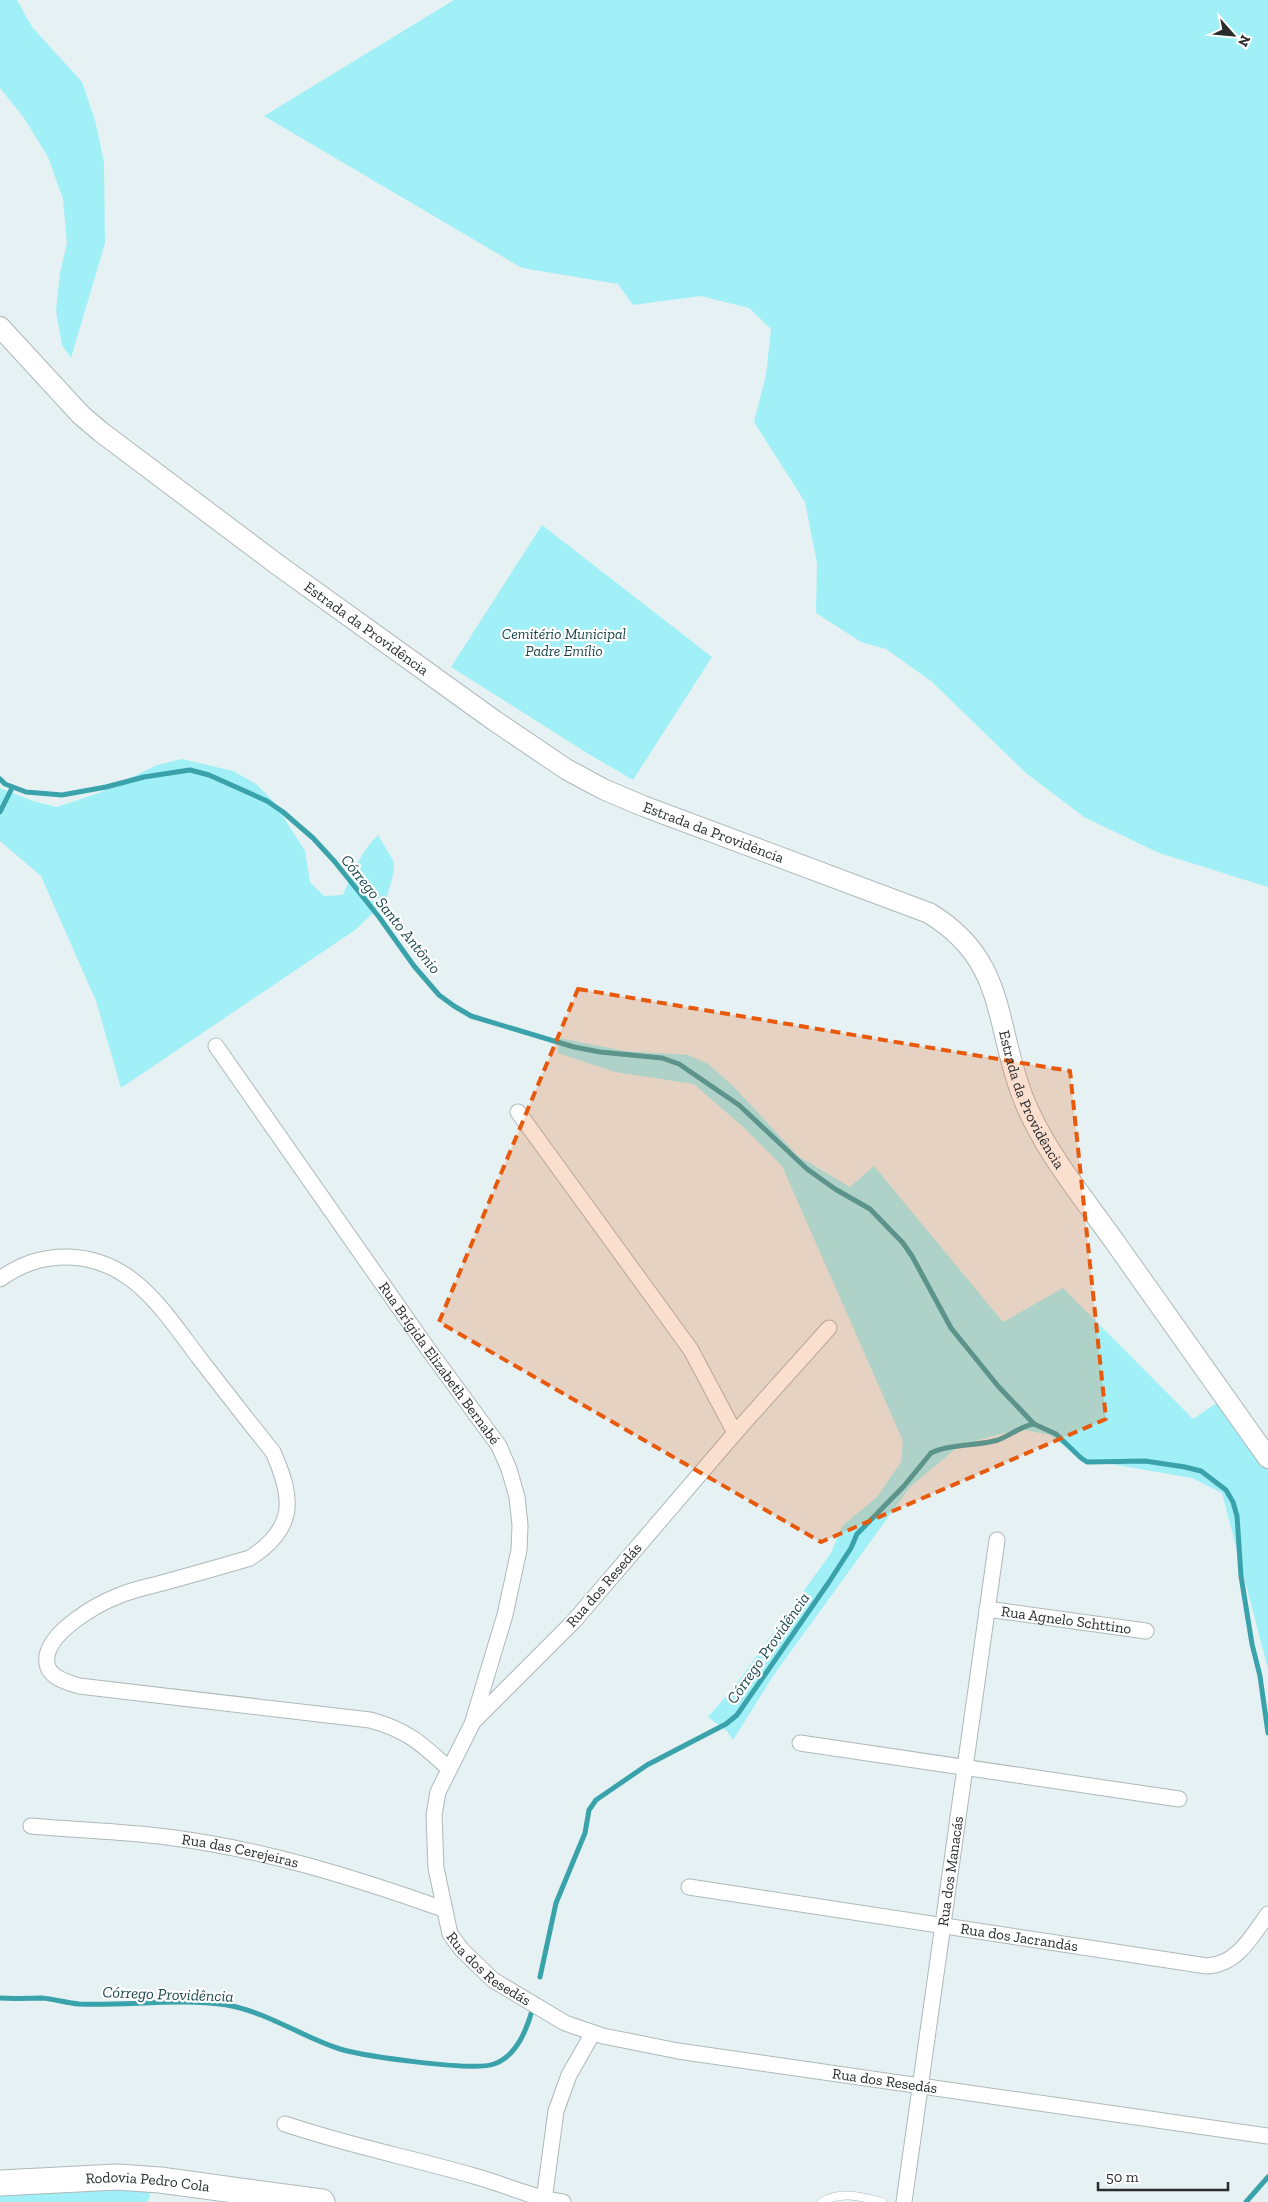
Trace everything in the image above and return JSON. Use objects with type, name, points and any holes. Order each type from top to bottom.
[{"type":"main road","name":"Rodovia Pedro Cola","points":[[0,2183],[117,2177],[160,2180],[322,2202]]},
{"type":"street","name":"Estrada da Providência","points":[[0,327],[62,395],[101,432],[278,565],[495,721],[566,769],[603,789],[643,806],[929,913],[961,936],[976,954],[987,975],[997,1000],[1012,1065],[1023,1097],[1055,1158],[1268,1458]]},
{"type":"street","name":"Rua Brígida Elizabeth Bernabé","points":[[216,1046],[428,1349],[499,1446],[509,1469],[517,1497],[520,1550],[502,1625],[473,1722]]},
{"type":"street","points":[[518,1112],[691,1350],[735,1433]]},
{"type":"street","points":[[0,1279],[32,1260],[54,1257],[96,1260],[110,1265],[134,1280],[154,1299],[273,1452],[284,1477],[288,1500],[286,1518],[277,1535],[265,1548],[250,1558],[118,1596],[83,1615],[63,1631],[52,1644],[47,1654],[46,1664],[49,1672],[65,1682],[85,1686],[370,1720],[388,1725],[417,1740],[448,1768]]},
{"type":"street","name":"Rua dos Resedás","points":[[829,1328],[735,1433],[574,1621],[473,1722],[448,1768],[438,1792],[434,1815],[436,1868],[443,1909],[450,1934],[462,1950],[493,1980],[565,2023],[593,2033],[678,2050],[1268,2136]]},
{"type":"street","name":"Rua dos Manacás","points":[[904,2202],[997,1540]]},
{"type":"street","name":"Rua Agnelo Schttino","points":[[987,1610],[1146,1631]]},
{"type":"street","points":[[800,1743],[1179,1800]]},
{"type":"street","name":"Rua das Cerejeiras","points":[[31,1826],[167,1837],[262,1854],[315,1867],[443,1909]]},
{"type":"street","name":"Rua dos Jacrandás","points":[[689,1887],[1216,1966],[1233,1958],[1268,1914]]},
{"type":"street","points":[[544,2200],[556,2112],[569,2075],[593,2033]]},
{"type":"street","points":[[285,2124],[476,2176],[544,2200],[563,2202]]},
{"type":"lane","points":[[822,2202],[829,2198],[848,2195],[882,2202]]},
{"type":"highlighted area","points":[[578,989],[1070,1071],[1106,1419],[821,1542],[439,1322]]},
{"type":"green space","points":[[0,0],[17,0],[32,27],[82,82],[95,120],[104,162],[105,243],[71,358],[62,345],[56,311],[60,273],[67,243],[63,199],[48,157],[24,118],[0,88]]},
{"type":"green space","points":[[454,0],[1268,0],[1268,887],[1159,853],[1084,817],[1026,773],[931,681],[886,649],[861,642],[816,613],[817,563],[805,502],[754,422],[766,375],[771,329],[749,308],[701,296],[633,305],[618,284],[522,268],[264,116]]},
{"type":"green space","name":"Cemitério Municipal Padre Emílio","points":[[542,525],[712,657],[633,780],[451,667]]},
{"type":"green space","points":[[182,759],[233,771],[256,784],[274,802],[305,851],[310,882],[324,896],[343,895],[362,855],[378,835],[394,862],[394,872],[386,900],[355,930],[121,1088],[96,1001],[41,876],[0,841],[0,788],[33,801],[57,807],[99,793],[157,765]]},
{"type":"green space","points":[[559,1038],[625,1051],[688,1055],[708,1064],[734,1087],[798,1156],[850,1187],[874,1166],[1003,1322],[1063,1288],[1193,1419],[1227,1396],[1268,1455],[1268,1669],[1222,1493],[1192,1478],[1111,1464],[1087,1464],[1050,1435],[1020,1429],[960,1445],[910,1487],[773,1676],[733,1740],[727,1731],[708,1717],[735,1686],[831,1553],[842,1526],[877,1497],[901,1462],[903,1441],[782,1166],[743,1127],[694,1084],[615,1072],[558,1053]]},
{"type":"green space","points":[[154,2179],[148,2202],[0,2202],[0,2187]]},
{"type":"waterway","name":"Córrego Santo Antônio","points":[[0,779],[5,784],[26,792],[62,795],[106,787],[144,777],[190,770],[209,775],[267,801],[313,838],[379,917],[414,966],[439,995],[454,1006],[471,1016],[574,1047],[600,1052],[662,1058],[679,1064],[739,1105],[807,1169],[835,1189],[870,1209],[903,1243],[951,1328],[998,1386],[1034,1424],[1056,1434],[1087,1462],[1145,1461],[1185,1467],[1201,1471],[1226,1490],[1233,1502],[1237,1516],[1241,1576],[1252,1644],[1260,1676],[1268,1733]]},
{"type":"waterway","points":[[0,812],[12,788]]},
{"type":"waterway","name":"Córrego Providência","points":[[540,1977],[556,1903],[585,1833],[589,1810],[596,1800],[647,1765],[726,1724],[737,1715],[829,1582],[851,1548],[857,1534],[904,1486],[931,1453],[946,1448],[998,1440],[1034,1424]]},
{"type":"waterway","name":"Córrego Providência","points":[[0,1998],[42,1998],[79,2004],[190,2002],[227,2005],[256,2013],[340,2049],[394,2059],[464,2066],[494,2064],[509,2055],[520,2041],[533,2007]]},
{"type":"waterway","points":[[1246,2202],[1268,2177]]}]
